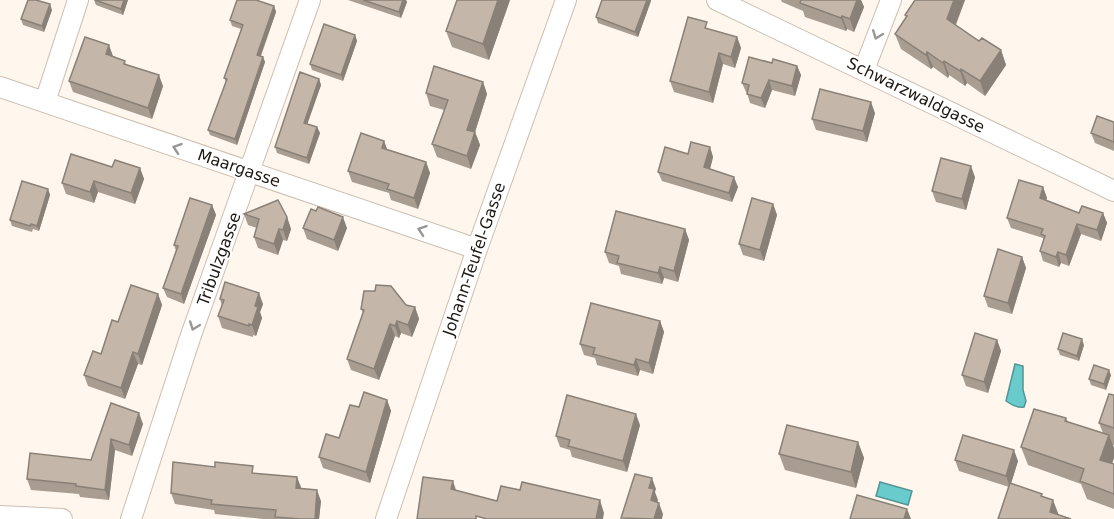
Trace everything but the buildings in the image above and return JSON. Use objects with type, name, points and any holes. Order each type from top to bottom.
[{"type":"street","points":[[45,102],[78,0]]},
{"type":"street","name":"Tribulzgasse","points":[[131,519],[190,338],[310,0]]},
{"type":"street","name":"Johann-Teufel-Gasse","points":[[386,519],[477,249],[566,0]]},
{"type":"street","name":"Schwarzwaldgasse","points":[[717,0],[1114,190]]},
{"type":"street","points":[[864,70],[891,0]]},
{"type":"street","name":"Maargasse","points":[[0,87],[477,249]]},
{"type":"street","points":[[0,516],[62,519]]},
{"type":"water","points":[[1015,364],[1023,366],[1023,390],[1026,401],[1024,407],[1015,406],[1006,401]]},
{"type":"water","points":[[880,482],[912,491],[908,505],[876,496]]}]
